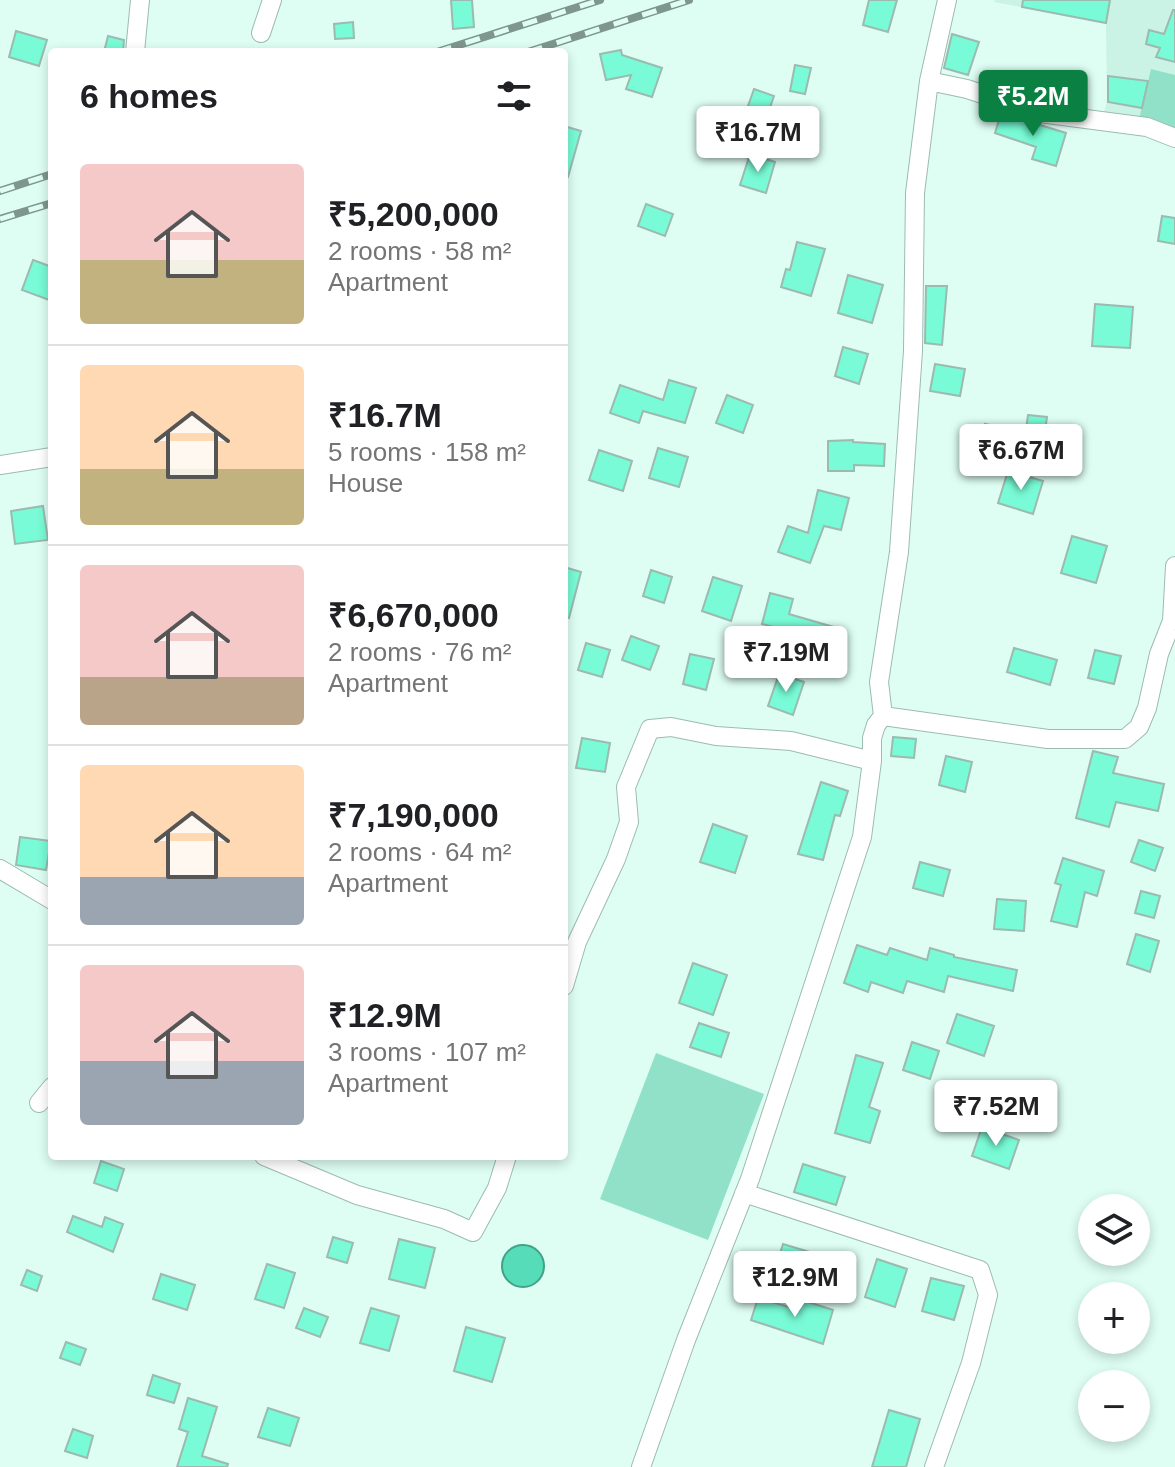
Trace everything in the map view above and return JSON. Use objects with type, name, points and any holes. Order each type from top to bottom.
[{"type":"street","points":[[135,48],[140,0]]},
{"type":"street","points":[[261,33],[272,0]]},
{"type":"street","points":[[641,1467],[686,1340],[744,1193],[862,837],[872,738],[883,716],[879,682],[899,552],[913,351],[915,193],[929,81],[947,0]]},
{"type":"street","points":[[929,81],[967,89],[1040,113],[1147,127],[1175,138]]},
{"type":"street","points":[[0,465],[48,458]]},
{"type":"street","points":[[883,716],[1048,739],[1125,739],[1139,727],[1147,708],[1159,654],[1173,620],[1175,566]]},
{"type":"street","points":[[568,972],[577,942],[616,859],[629,822],[626,787],[650,729],[671,727],[716,736],[791,741],[872,761]]},
{"type":"street","points":[[0,869],[48,898]]},
{"type":"street","points":[[39,1103],[48,1092]]},
{"type":"street","points":[[274,1160],[357,1195],[444,1219],[473,1232],[497,1188],[506,1160]]},
{"type":"street","points":[[744,1193],[980,1270],[988,1295],[971,1363],[934,1467]]},
{"type":"shaded area","points":[[995,0],[1175,0],[1175,128],[1104,112],[1107,101],[1106,23]]},
{"type":"shaded area","points":[[1151,69],[1175,75],[1175,128],[1139,119]]},
{"type":"shaded area","points":[[656,1053],[764,1094],[708,1240],[600,1199]]},
{"type":"shaded area","points":[[523,1245],[538,1251],[544,1266],[538,1281],[523,1287],[508,1281],[502,1266],[508,1251]]},
{"type":"building","points":[[451,0],[472,0],[474,27],[453,29]]},
{"type":"building","points":[[869,0],[897,0],[888,32],[863,25]]},
{"type":"building","points":[[1023,0],[1110,0],[1106,23],[1022,7]]},
{"type":"building","points":[[1173,10],[1175,62],[1156,57],[1160,48],[1146,44],[1149,30],[1164,34]]},
{"type":"building","points":[[353,22],[354,38],[335,39],[334,24]]},
{"type":"building","points":[[16,31],[47,40],[39,66],[9,57]]},
{"type":"building","points":[[952,34],[979,42],[968,75],[944,68]]},
{"type":"building","points":[[108,36],[124,40],[123,48],[105,48]]},
{"type":"building","points":[[621,50],[622,55],[662,68],[652,97],[626,89],[631,75],[606,80],[600,54]]},
{"type":"building","points":[[795,65],[811,68],[805,94],[790,91]]},
{"type":"building","points":[[1108,76],[1148,81],[1142,108],[1108,102]]},
{"type":"building","points":[[754,89],[774,96],[767,116],[747,109]]},
{"type":"building","points":[[1001,113],[1066,133],[1056,166],[1032,159],[1036,147],[995,133]]},
{"type":"building","points":[[568,127],[581,131],[568,177]]},
{"type":"building","points":[[750,154],[775,162],[766,193],[740,185]]},
{"type":"building","points":[[646,204],[673,214],[665,236],[638,226]]},
{"type":"building","points":[[1162,216],[1175,218],[1175,244],[1158,241]]},
{"type":"building","points":[[797,242],[825,249],[811,296],[781,287],[786,269],[790,270]]},
{"type":"building","points":[[33,260],[48,266],[48,300],[22,290]]},
{"type":"building","points":[[848,275],[883,285],[872,323],[838,313]]},
{"type":"building","points":[[926,286],[947,286],[942,345],[925,343]]},
{"type":"building","points":[[1095,304],[1133,307],[1130,348],[1092,346]]},
{"type":"building","points":[[843,347],[868,354],[859,384],[835,376]]},
{"type":"building","points":[[935,364],[965,369],[960,396],[930,391]]},
{"type":"building","points":[[669,380],[696,388],[685,423],[643,411],[639,423],[610,413],[620,385],[663,400]]},
{"type":"building","points":[[727,395],[753,405],[743,433],[716,423]]},
{"type":"building","points":[[1028,415],[1047,417],[1044,439],[1025,437]]},
{"type":"building","points":[[985,424],[1006,428],[1002,454],[981,451]]},
{"type":"building","points":[[828,441],[885,444],[884,466],[854,465],[854,471],[828,471]]},
{"type":"building","points":[[658,448],[688,457],[679,487],[649,478]]},
{"type":"building","points":[[599,450],[632,461],[623,491],[589,480]]},
{"type":"building","points":[[1008,471],[1043,481],[1033,514],[998,503]]},
{"type":"building","points":[[818,490],[849,498],[841,530],[824,526],[810,563],[778,552],[788,526],[808,533]]},
{"type":"building","points":[[43,506],[48,540],[15,544],[11,511]]},
{"type":"building","points":[[1072,536],[1107,546],[1096,583],[1061,573]]},
{"type":"building","points":[[568,568],[581,572],[568,618]]},
{"type":"building","points":[[651,570],[672,577],[664,603],[643,596]]},
{"type":"building","points":[[713,577],[742,586],[731,621],[702,611]]},
{"type":"building","points":[[770,593],[793,599],[789,614],[837,628],[829,657],[805,649],[809,636],[762,624]]},
{"type":"building","points":[[631,636],[659,646],[650,670],[622,660]]},
{"type":"building","points":[[586,643],[610,650],[602,677],[578,670]]},
{"type":"building","points":[[1014,648],[1057,660],[1050,685],[1007,672]]},
{"type":"building","points":[[1095,650],[1121,656],[1114,684],[1088,678]]},
{"type":"building","points":[[690,654],[714,659],[706,690],[683,684]]},
{"type":"building","points":[[779,674],[804,682],[793,715],[768,706]]},
{"type":"building","points":[[893,737],[916,739],[914,758],[891,756]]},
{"type":"building","points":[[582,738],[610,743],[605,772],[576,768]]},
{"type":"building","points":[[1093,751],[1118,757],[1113,773],[1164,784],[1158,811],[1116,802],[1109,827],[1076,818]]},
{"type":"building","points":[[946,756],[972,762],[965,792],[939,785]]},
{"type":"building","points":[[821,782],[848,791],[840,816],[835,815],[823,860],[798,854]]},
{"type":"building","points":[[713,824],[747,836],[735,873],[700,862]]},
{"type":"building","points":[[20,837],[48,841],[46,870],[16,865]]},
{"type":"building","points":[[1139,840],[1163,848],[1155,871],[1131,862]]},
{"type":"building","points":[[1063,858],[1104,871],[1097,896],[1085,892],[1077,927],[1051,921],[1061,885],[1055,883]]},
{"type":"building","points":[[920,862],[950,870],[943,896],[913,888]]},
{"type":"building","points":[[1141,891],[1160,896],[1154,918],[1135,913]]},
{"type":"building","points":[[997,899],[1026,901],[1024,931],[994,929]]},
{"type":"building","points":[[1136,934],[1159,941],[1150,972],[1127,964]]},
{"type":"building","points":[[857,945],[887,955],[890,948],[927,960],[930,948],[954,957],[1017,970],[1013,991],[948,976],[944,992],[907,981],[903,993],[871,982],[868,992],[844,983]]},
{"type":"building","points":[[693,963],[727,975],[713,1015],[679,1003]]},
{"type":"building","points":[[957,1014],[994,1026],[984,1056],[947,1043]]},
{"type":"building","points":[[699,1023],[729,1033],[721,1057],[690,1047]]},
{"type":"building","points":[[912,1042],[939,1051],[930,1079],[903,1070]]},
{"type":"building","points":[[856,1055],[883,1063],[869,1107],[880,1111],[870,1143],[835,1133]]},
{"type":"building","points":[[982,1127],[1019,1140],[1009,1169],[972,1156]]},
{"type":"building","points":[[101,1161],[124,1169],[117,1191],[94,1183]]},
{"type":"building","points":[[803,1164],[845,1177],[836,1205],[794,1192]]},
{"type":"building","points":[[73,1216],[102,1227],[105,1217],[123,1224],[113,1252],[67,1232]]},
{"type":"building","points":[[333,1237],[353,1243],[347,1263],[327,1257]]},
{"type":"building","points":[[399,1239],[435,1248],[425,1288],[389,1279]]},
{"type":"building","points":[[783,1244],[816,1254],[807,1283],[774,1273]]},
{"type":"building","points":[[877,1259],[907,1269],[895,1307],[865,1297]]},
{"type":"building","points":[[267,1264],[295,1273],[284,1308],[255,1299]]},
{"type":"building","points":[[27,1270],[42,1276],[37,1291],[21,1285]]},
{"type":"building","points":[[161,1274],[195,1285],[187,1310],[153,1299]]},
{"type":"building","points":[[931,1278],[964,1286],[954,1320],[922,1311]]},
{"type":"building","points":[[758,1298],[799,1310],[802,1300],[833,1310],[823,1344],[751,1320]]},
{"type":"building","points":[[304,1308],[328,1317],[320,1337],[296,1328]]},
{"type":"building","points":[[371,1308],[399,1316],[389,1351],[360,1343]]},
{"type":"building","points":[[466,1327],[505,1338],[492,1382],[454,1371]]},
{"type":"building","points":[[66,1342],[86,1349],[80,1365],[60,1358]]},
{"type":"building","points":[[153,1375],[180,1384],[174,1403],[147,1395]]},
{"type":"building","points":[[188,1398],[217,1407],[202,1456],[228,1464],[227,1467],[177,1467],[188,1432],[179,1429]]},
{"type":"building","points":[[268,1408],[299,1418],[290,1446],[258,1437]]},
{"type":"building","points":[[889,1410],[920,1419],[906,1467],[872,1467]]},
{"type":"building","points":[[73,1429],[93,1436],[87,1458],[65,1451]]},
{"type":"railway","points":[[450,48],[600,0]]},
{"type":"railway","points":[[540,48],[689,0]]},
{"type":"railway","points":[[0,191],[48,175]]},
{"type":"railway","points":[[0,219],[48,204]]}]
